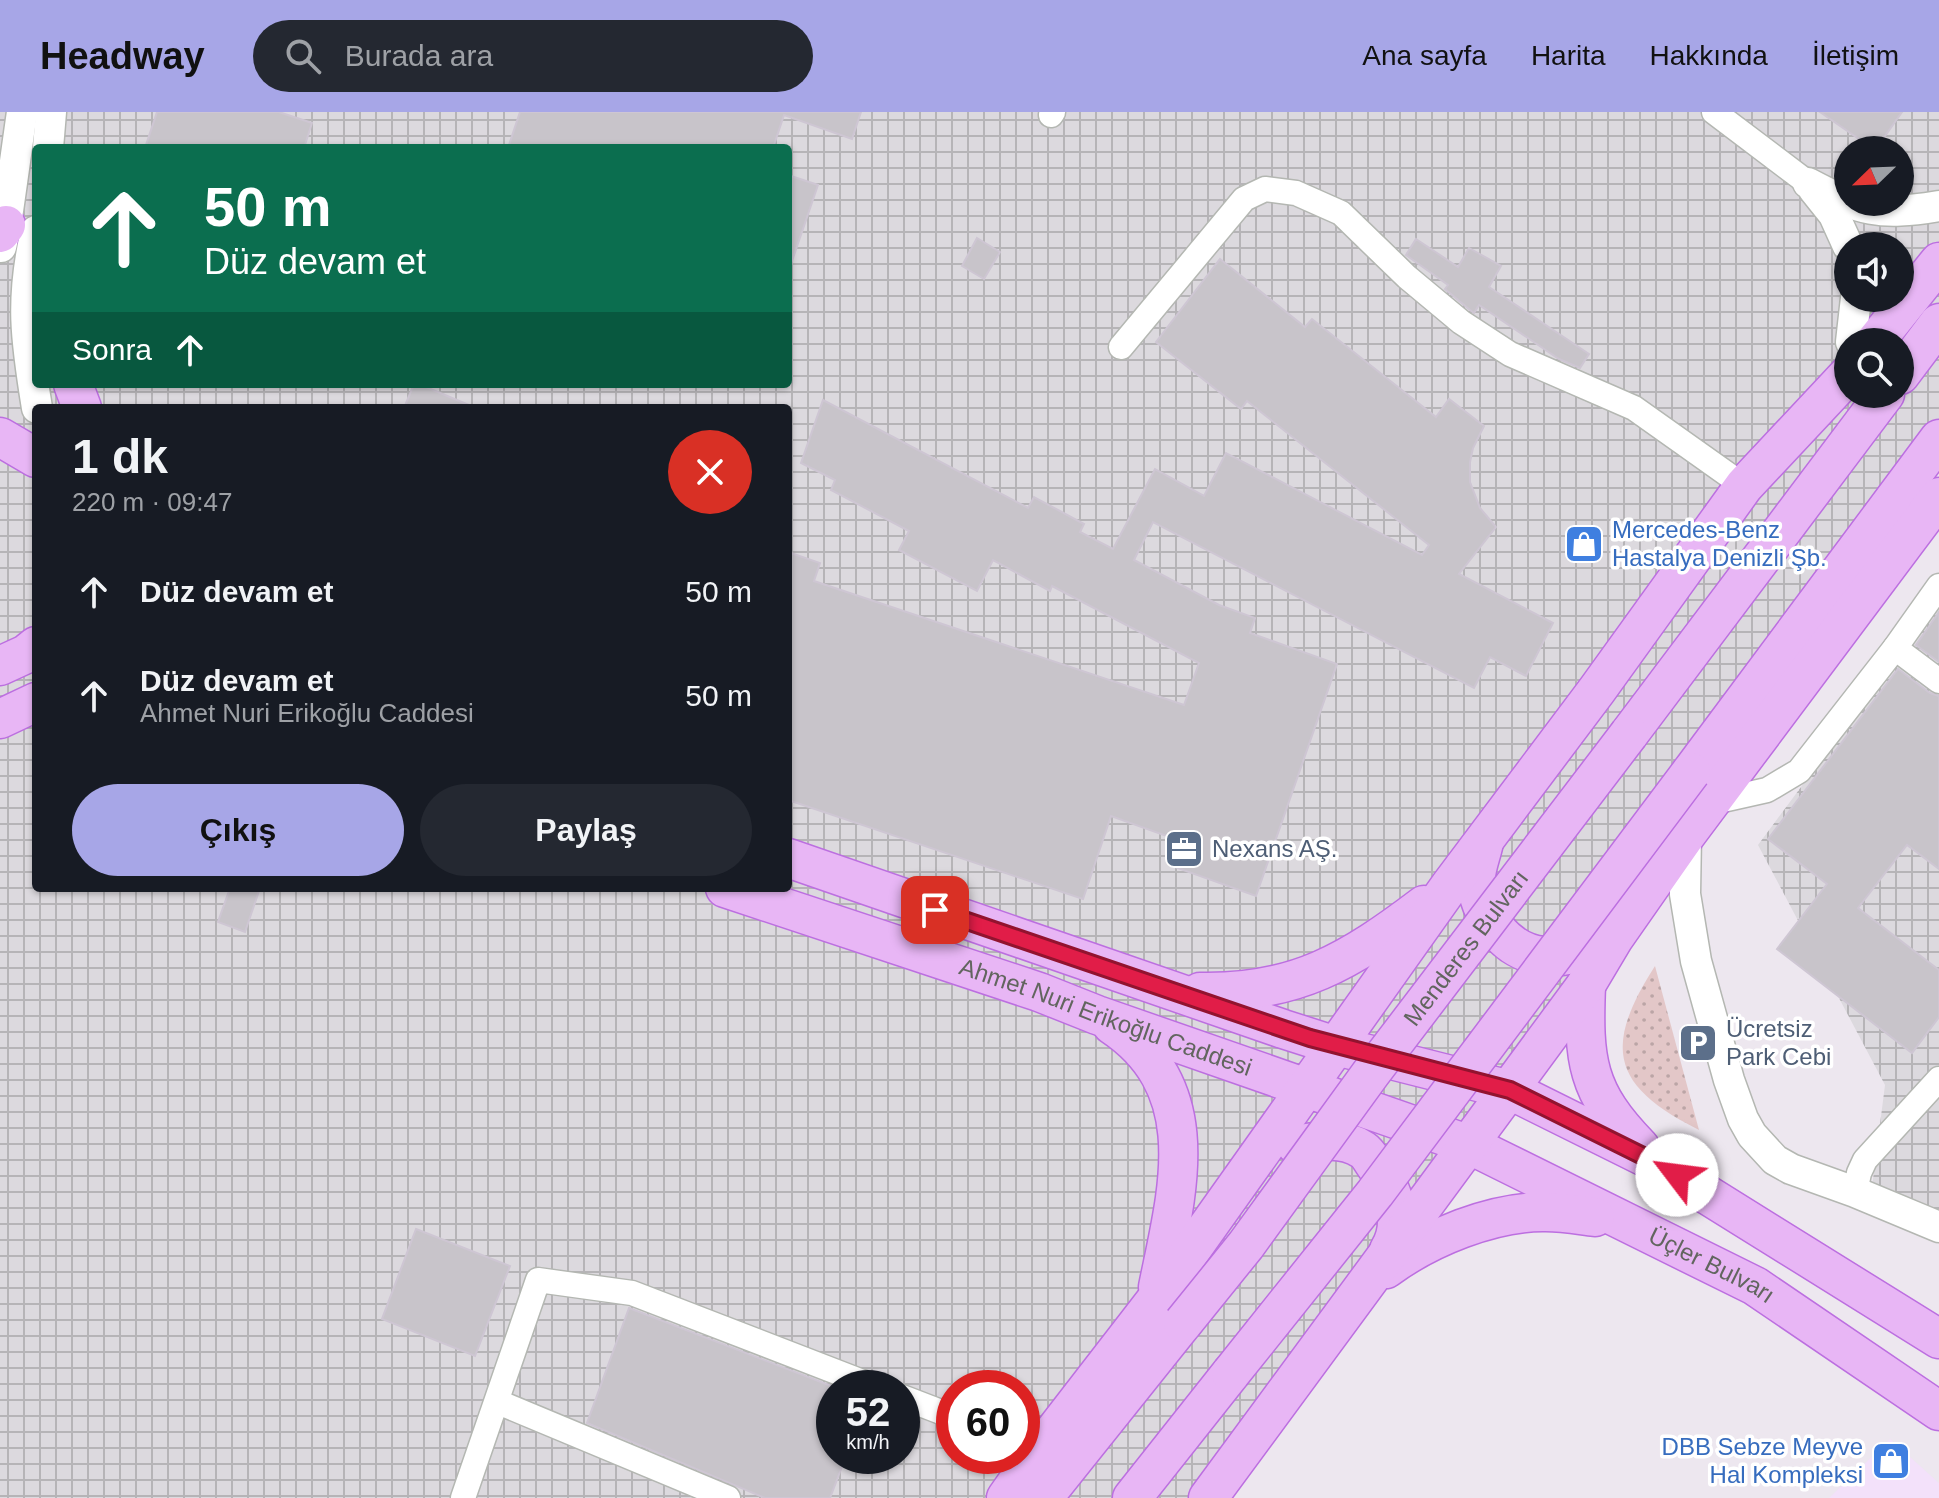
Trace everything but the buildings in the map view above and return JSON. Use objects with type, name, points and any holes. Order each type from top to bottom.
[{"type":"main road","points":[[1886,328],[1939,262]]},
{"type":"main road","points":[[1914,356],[1939,323]]},
{"type":"main road","points":[[1040,1438],[1169,1312],[1250,1165],[1306,1086],[1744,486],[1834,385]]},
{"type":"main road","name":"Menderes Bulvarı","points":[[1043,1498],[1169,1312],[1246,1245],[1371,1073],[1874,408]]},
{"type":"main road","points":[[0,437],[32,456]]},
{"type":"main road","points":[[1208,1498],[1586,985],[1614,938],[1686,835],[1700,788],[1939,439]]},
{"type":"main road","points":[[1132,1498],[1700,788],[1939,497]]},
{"type":"main road","points":[[0,719],[32,704]]},
{"type":"main road","points":[[1485,839],[1476,875],[1480,903],[1498,932],[1517,948],[1542,956],[1565,956],[1614,938]]},
{"type":"main road","name":"Ahmet Nuri Erikoğlu Caddesi","points":[[792,859],[1336,1046],[1510,1090]]},
{"type":"main road","points":[[1178,991],[1257,989],[1310,976],[1340,963],[1449,887]]},
{"type":"main road","name":"Ahmet Nuri Erikoğlu Caddesi","points":[[737,892],[1039,992],[1470,1145]]},
{"type":"main road","points":[[1586,985],[1586,1054],[1596,1089],[1619,1125],[1653,1161]]},
{"type":"main road","points":[[1097,1015],[1120,1031],[1152,1063],[1174,1107],[1179,1131],[1180,1165],[1169,1312]]},
{"type":"main road","points":[[1510,1090],[1653,1161],[1939,1339]]},
{"type":"main road","points":[[1250,1165],[1289,1146],[1332,1139],[1364,1151],[1388,1183],[1397,1207],[1397,1238],[1371,1280]]},
{"type":"main road","name":"Üçler Bulvarı","points":[[1470,1145],[1755,1286],[1939,1411]]},
{"type":"main road","points":[[1371,1280],[1409,1252],[1444,1235],[1499,1218],[1545,1212],[1623,1220]]},
{"type":"main road","points":[[1006,1498],[1018,1474]]},
{"type":"street","points":[[22,112],[11,235],[27,276],[24,311],[32,380]]},
{"type":"street","points":[[48,144],[51,112]]},
{"type":"street","points":[[1714,112],[1808,183],[1867,210],[1899,213],[1939,206]]},
{"type":"street","points":[[1808,183],[1834,215],[1842,232]]},
{"type":"street","points":[[1121,347],[1244,199],[1265,189],[1296,193],[1341,213],[1407,277],[1461,322],[1510,354],[1634,408],[1744,486]]},
{"type":"street","points":[[1700,788],[1767,790],[1799,771],[1939,586]]},
{"type":"street","points":[[1895,648],[1939,681]]},
{"type":"street","points":[[1686,835],[1688,923],[1721,1056],[1743,1119],[1762,1148],[1775,1160],[1810,1177],[1939,1227]]},
{"type":"street","points":[[1855,1192],[1865,1160],[1939,1079]]},
{"type":"street","points":[[1855,1192],[1901,1231],[1939,1248]]},
{"type":"street","points":[[463,1498],[538,1280],[632,1293],[831,1370]]},
{"type":"street","points":[[498,1402],[728,1498]]},
{"type":"shaded area","points":[[0,112],[1939,112],[1939,471],[1189,1498],[0,1498]]},
{"type":"shaded area","points":[[1939,601],[1939,1210],[1872,1187],[1885,1085],[1758,845]]},
{"type":"shaded area","points":[[1655,966],[1699,1130],[1648,1097],[1633,1080],[1624,1062],[1623,1042],[1628,1020],[1638,994]]},
{"type":"shaded area","name":"DBB Sebze Meyve Hal Kompleksi","points":[[1890,1439],[1939,1483],[1939,1498],[1829,1498]]},
{"type":"place","name":"Mercedes-Benz Hastalya Denizli Şb.","points":[[1584,544]]},
{"type":"place","name":"Nexans AŞ.","points":[[1184,849]]},
{"type":"place","name":"Ücretsiz Park Cebi","points":[[1698,1043]]},
{"type":"place","name":"DBB Sebze Meyve Hal Kompleksi","points":[[1891,1461]]},
{"type":"route","points":[[935,910],[1310,1038],[1510,1090],[1677,1175]]}]
